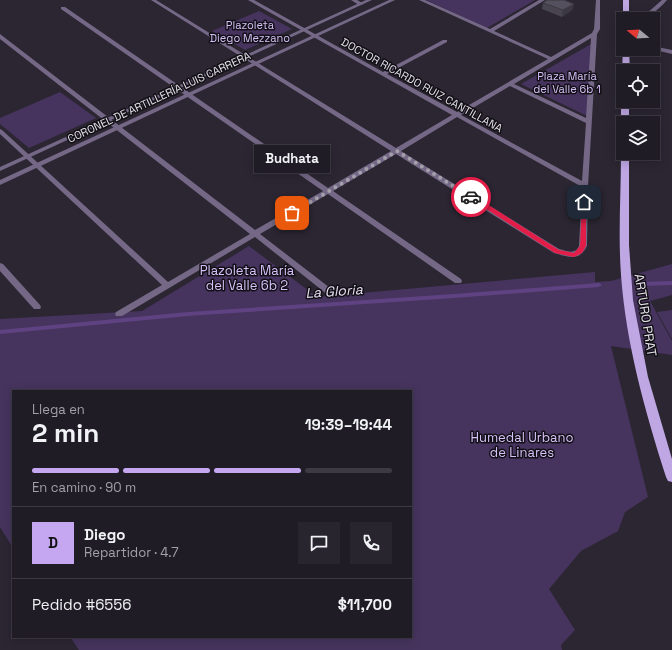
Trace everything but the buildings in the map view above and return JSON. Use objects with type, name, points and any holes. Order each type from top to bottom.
[{"type":"main road","points":[[626,0],[626,12]]},
{"type":"main road","name":"ARTURO PRAT","points":[[625,160],[626,275],[633,331],[657,428],[672,477]]},
{"type":"street","points":[[153,0],[557,251],[574,255],[580,252],[583,246],[594,34],[597,29],[598,0]]},
{"type":"street","name":"DOCTOR RICARDO RUIZ CANTILLANA","points":[[250,0],[585,186]]},
{"type":"street","points":[[353,0],[361,4]]},
{"type":"street","name":"CORONEL DE ARTILLERÍA LUIS CARRERA","points":[[0,169],[370,0]]},
{"type":"street","name":"CORONEL DE ARTILLERÍA LUIS CARRERA","points":[[0,183],[393,0]]},
{"type":"street","points":[[422,0],[552,59]]},
{"type":"street","points":[[490,31],[543,0]]},
{"type":"street","points":[[650,12],[665,0]]},
{"type":"street","points":[[63,8],[190,94],[458,281]]},
{"type":"street","points":[[118,314],[457,116],[594,34]]},
{"type":"street","points":[[0,36],[331,293]]},
{"type":"street","points":[[383,74],[445,40]]},
{"type":"street","points":[[660,49],[672,52]]},
{"type":"street","points":[[510,84],[589,122]]},
{"type":"street","points":[[0,131],[167,285]]},
{"type":"street","points":[[0,266],[37,307]]},
{"type":"green space","points":[[426,0],[535,0],[487,28]]},
{"type":"green space","name":"Plazoleta Diego Mezzano","points":[[259,11],[292,29],[245,50],[212,31]]},
{"type":"green space","name":"Plaza María del Valle 6b 1","points":[[593,43],[587,116],[521,84]]},
{"type":"green space","points":[[60,92],[96,118],[29,148],[0,124],[0,118]]},
{"type":"green space","name":"Humedal Urbano de Linares","points":[[249,246],[317,297],[595,272],[595,282],[611,281],[672,264],[672,295],[650,301],[672,341],[672,355],[611,346],[648,497],[625,512],[618,531],[581,551],[549,589],[575,630],[561,645],[562,650],[79,650],[71,638],[412,638],[412,390],[12,390],[12,546],[0,527],[0,319],[142,311]]},
{"type":"green space","points":[[672,310],[672,339],[657,312]]},
{"type":"waterway","points":[[641,284],[672,283]]},
{"type":"waterway","name":"La Gloria","points":[[0,332],[188,314],[599,285]]},
{"type":"way so far","points":[[292,213],[397,151],[471,197]]},
{"type":"place","name":"Budhata","points":[[292,213]]},
{"type":"route","points":[[471,197],[557,251],[574,255],[580,252],[583,246],[584,202]]},
{"type":"park label","name":"Plazoleta María del Valle 6b 2","points":[[247,278]]}]
